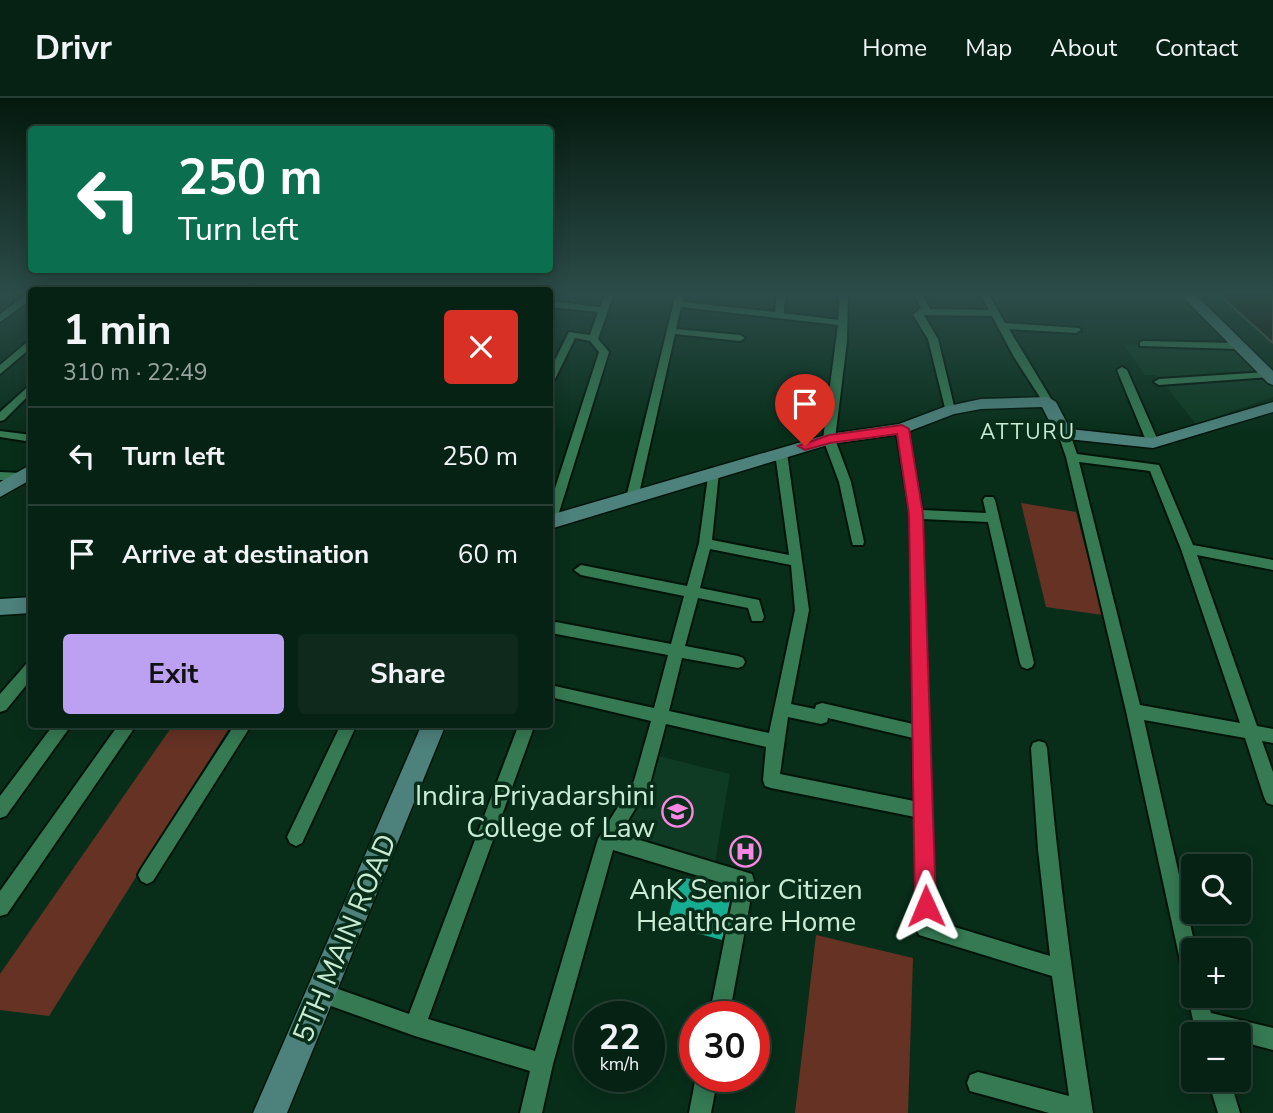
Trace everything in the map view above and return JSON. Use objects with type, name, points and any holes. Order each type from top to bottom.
[{"type":"street","points":[[553,373],[569,340]]},
{"type":"street","points":[[553,513],[604,352],[594,340]]},
{"type":"street","points":[[632,498],[669,340]]},
{"type":"street","points":[[841,340],[829,439],[845,482],[858,542]]},
{"type":"street","points":[[933,340],[950,410]]},
{"type":"street","points":[[1012,340],[1048,402],[1072,457],[1134,711],[1184,938]]},
{"type":"street","points":[[1232,340],[1271,375]]},
{"type":"street","points":[[1239,340],[1271,375]]},
{"type":"street","points":[[1143,344],[1238,346]]},
{"type":"street","points":[[0,371],[28,345]]},
{"type":"street","points":[[1122,370],[1153,443]]},
{"type":"street","points":[[1159,382],[1271,375]]},
{"type":"street","points":[[0,418],[28,390]]},
{"type":"street","points":[[553,521],[829,439],[902,429],[950,410],[981,404],[1048,402]]},
{"type":"street","points":[[1064,434],[1153,443],[1273,407]]},
{"type":"street","points":[[902,429],[916,514],[926,928],[1061,969]]},
{"type":"street","points":[[0,434],[28,438]]},
{"type":"street","points":[[781,453],[802,610],[775,742],[771,780],[924,811]]},
{"type":"street","points":[[1072,457],[1155,467],[1188,549],[1273,797]]},
{"type":"street","points":[[531,1113],[542,1065],[607,839],[642,784],[705,543],[713,472]]},
{"type":"street","points":[[0,476],[26,474]]},
{"type":"street","points":[[0,491],[26,474]]},
{"type":"street","points":[[989,500],[1027,663]]},
{"type":"street","points":[[916,514],[994,518]]},
{"type":"street","points":[[705,543],[797,561]]},
{"type":"street","points":[[1188,549],[1273,565]]},
{"type":"street","points":[[581,570],[754,604],[757,617]]},
{"type":"street","points":[[0,607],[28,605]]},
{"type":"street","points":[[556,628],[738,662]]},
{"type":"street","points":[[0,705],[28,672]]},
{"type":"street","points":[[553,692],[775,742]]},
{"type":"street","points":[[782,709],[821,717],[822,709],[923,733]]},
{"type":"street","points":[[1134,711],[1273,736]]},
{"type":"street","points":[[0,810],[61,728]]},
{"type":"street","points":[[0,907],[126,728]]},
{"type":"street","points":[[147,875],[241,728]]},
{"type":"street","points":[[296,836],[347,728]]},
{"type":"street","name":"5TH MAIN ROAD","points":[[270,1113],[432,728]]},
{"type":"street","points":[[415,1026],[526,728]]},
{"type":"street","points":[[978,1083],[1082,1112],[1061,969],[1039,748]]},
{"type":"street","points":[[607,839],[746,881],[722,1001]]},
{"type":"street","points":[[321,993],[415,1026],[542,1065]]},
{"type":"street","points":[[1251,1035],[1273,1039]]},
{"type":"street","points":[[700,1113],[704,1092]]},
{"type":"street","points":[[1223,1092],[1229,1113]]},
{"type":"shaded area","points":[[1123,344],[1232,349],[1273,386],[1273,397],[1196,424],[1157,375],[1145,375]]},
{"type":"shaded area","points":[[1021,503],[1076,512],[1103,615],[1046,607]]},
{"type":"shaded area","points":[[171,728],[229,728],[49,1016],[0,1010],[0,974]]},
{"type":"shaded area","name":"Indira Priyadarshini College of Law","points":[[659,756],[730,774],[715,862],[615,838],[650,785]]},
{"type":"shaded area","points":[[816,935],[913,958],[908,1113],[795,1113]]},
{"type":"building","points":[[678,876],[732,890],[722,940],[667,925]]},
{"type":"place","name":"Indira Priyadarshini College of Law","points":[[678,811]]},
{"type":"place","name":"AnK Senior Citizen Healthcare Home","points":[[746,852]]},
{"type":"district","name":"ATTURU","points":[[1028,432]]},
{"type":"route","points":[[805,446],[829,439],[902,429],[916,514],[926,906]]}]
